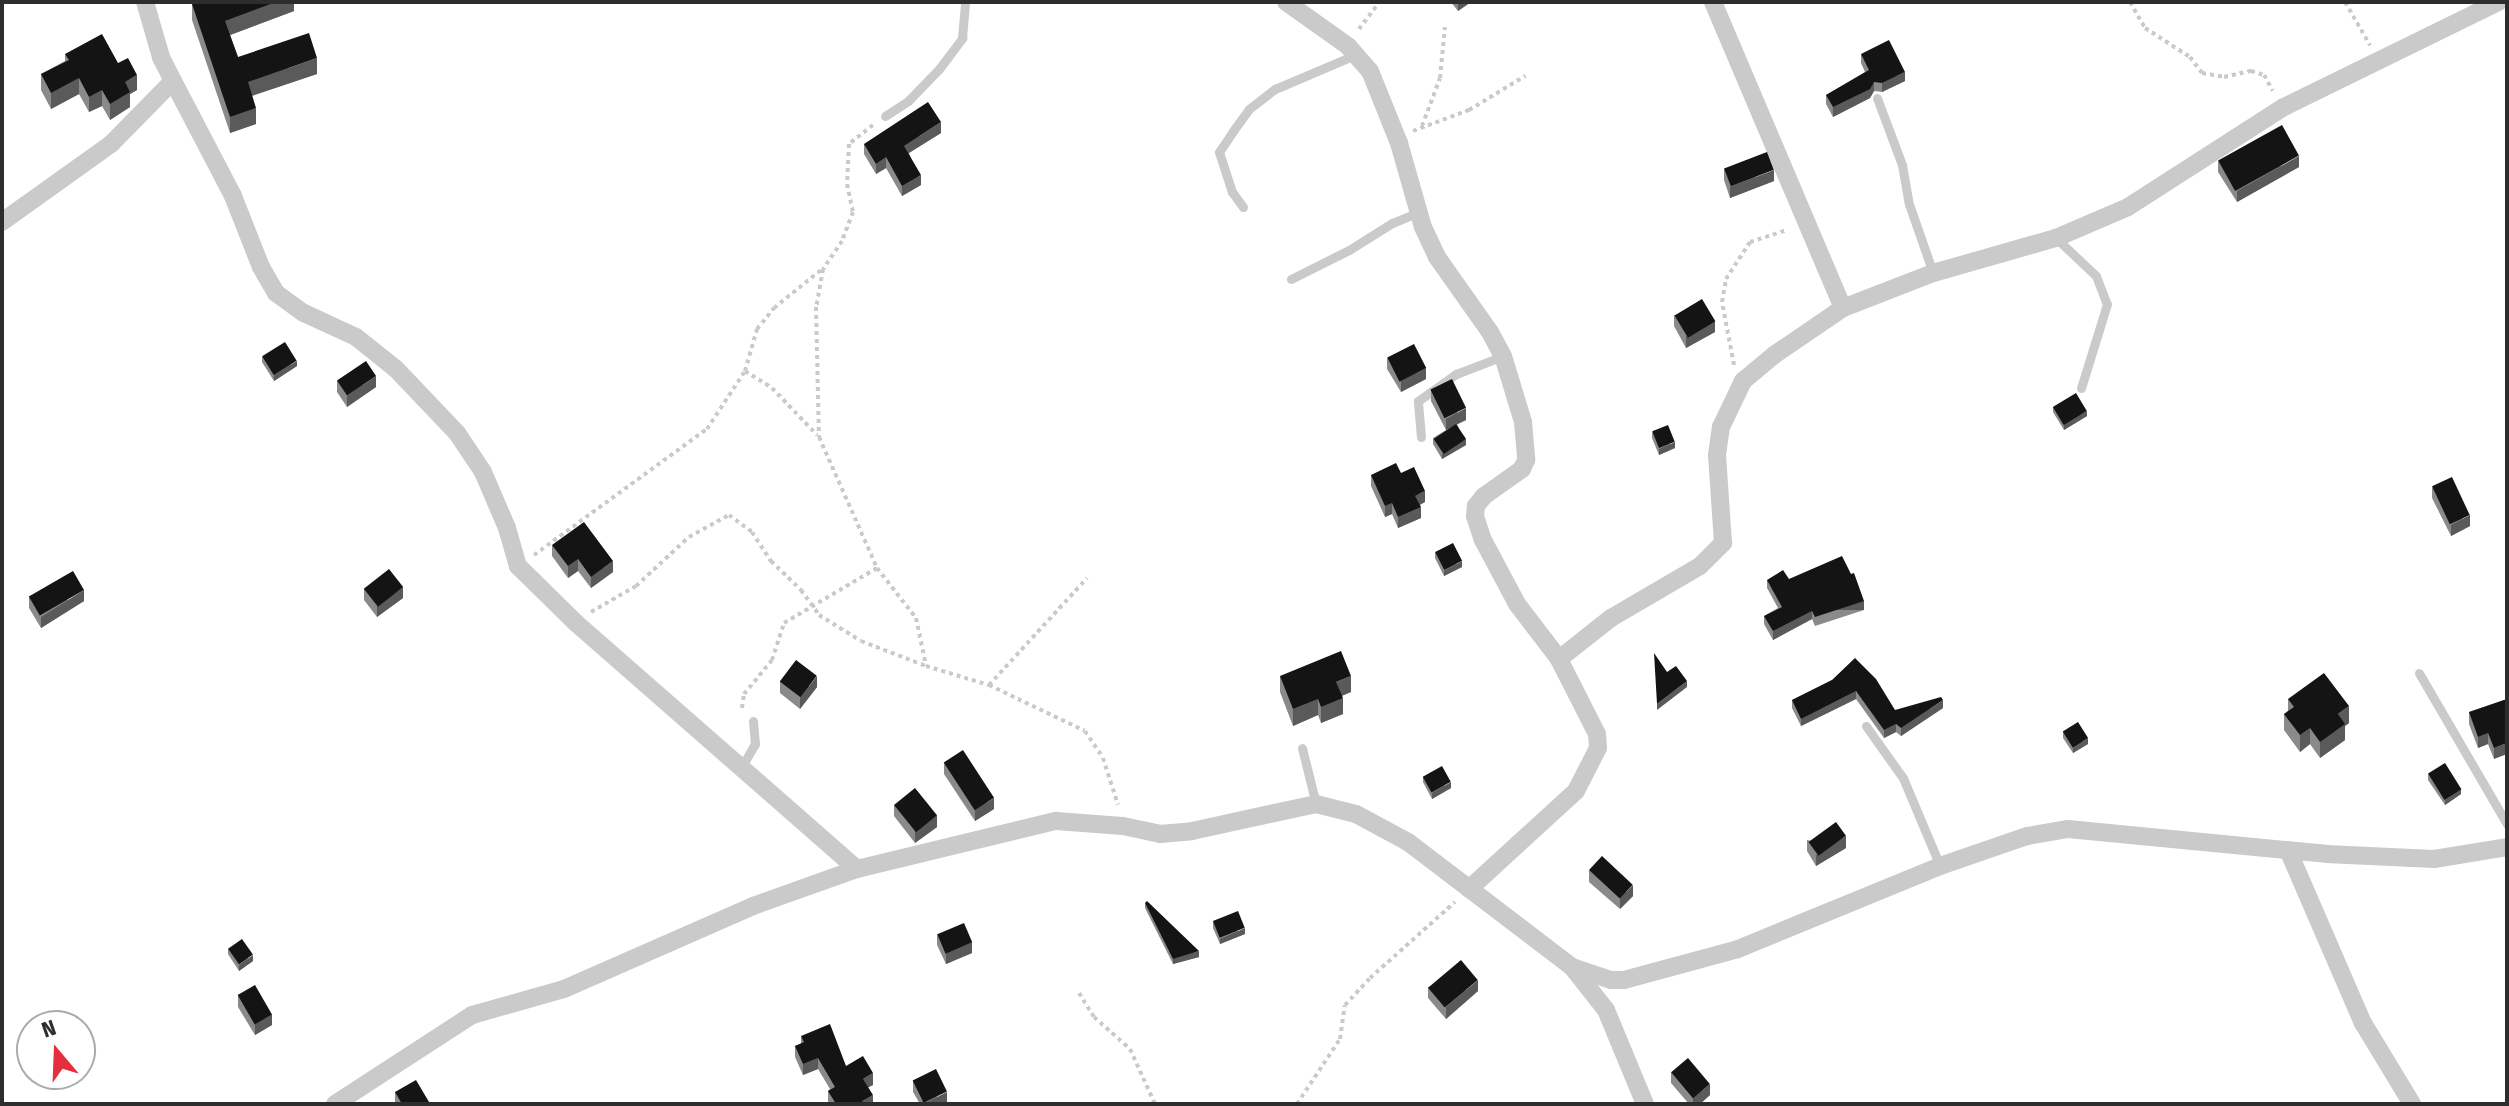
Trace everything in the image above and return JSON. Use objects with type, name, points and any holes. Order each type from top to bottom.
[{"type":"street","points":[[145,2],[161,57],[233,196],[261,267],[276,293],[304,313],[356,337],[396,369],[457,433],[483,472],[507,528],[518,566],[576,623],[857,869]]},
{"type":"street","points":[[1286,2],[1353,50],[1370,71],[1437,257],[1490,332],[1503,356],[1523,422],[1526,460],[1522,469],[1484,496],[1475,516],[1483,540],[1517,604],[1559,659],[1597,734],[1598,748],[1576,791],[1469,889]]},
{"type":"street","points":[[1713,2],[1843,308]]},
{"type":"street","points":[[1559,659],[1611,618],[1700,566],[1717,552],[1725,533],[1717,455],[1721,427],[1743,381],[1774,355],[1843,308],[1933,273],[2056,238],[2128,207],[2282,108],[2498,2]]},
{"type":"street","points":[[2,222],[111,144],[173,81]]},
{"type":"street","points":[[337,1104],[472,1015],[564,989],[753,906],[857,869],[1056,821],[1123,826],[1160,834],[1192,831],[1316,804],[1356,814],[1408,842],[1572,967],[1606,1010],[1645,1104]]},
{"type":"street","points":[[1572,967],[1611,980],[1643,978],[1738,949],[1940,866],[2027,836],[2068,829],[2288,850],[2434,859],[2507,847]]},
{"type":"street","points":[[2288,850],[2363,1023],[2412,1104]]},
{"type":"lane","points":[[885,116],[918,90],[962,38],[965,2]]},
{"type":"lane","points":[[1243,207],[1232,192],[1219,152],[1233,131],[1249,109],[1275,89],[1353,50]]},
{"type":"lane","points":[[1877,98],[1902,165],[1909,204],[1933,273]]},
{"type":"lane","points":[[1291,279],[1349,250],[1392,223],[1419,212]]},
{"type":"lane","points":[[2056,238],[2096,276],[2107,304],[2081,388]]},
{"type":"lane","points":[[1421,437],[1418,401],[1456,374],[1503,356]]},
{"type":"lane","points":[[2419,673],[2507,824]]},
{"type":"lane","points":[[741,768],[755,744],[753,721]]},
{"type":"lane","points":[[1866,726],[1903,778],[1940,866]]},
{"type":"lane","points":[[1302,748],[1316,804]]},
{"type":"path","points":[[1353,50],[1379,2]]},
{"type":"path","points":[[2130,2],[2145,28],[2190,57],[2202,73],[2224,77],[2251,71],[2264,75],[2282,108]]},
{"type":"path","points":[[2345,2],[2378,62]]},
{"type":"path","points":[[1422,126],[1440,78],[1445,27]]},
{"type":"path","points":[[1397,139],[1422,126],[1469,110],[1525,76]]},
{"type":"path","points":[[518,566],[707,429],[745,371],[757,329],[774,308],[823,269],[842,241],[853,212],[847,184],[849,144],[885,116]]},
{"type":"path","points":[[1743,381],[1732,362],[1722,302],[1726,279],[1750,242],[1791,229],[1810,229]]},
{"type":"path","points":[[819,437],[819,374],[815,338],[823,269]]},
{"type":"path","points":[[745,371],[772,388],[819,437],[877,568],[916,618],[926,666]]},
{"type":"path","points":[[576,623],[636,586],[689,537],[729,515],[752,532],[771,561],[819,615],[861,641],[926,666],[989,685],[1085,731],[1103,758],[1123,826]]},
{"type":"path","points":[[753,721],[742,708],[744,694],[772,660],[784,623],[877,568]]},
{"type":"path","points":[[989,685],[1087,578]]},
{"type":"path","points":[[1297,1104],[1340,1039],[1345,1005],[1370,978],[1469,889]]},
{"type":"path","points":[[1079,993],[1094,1017],[1130,1049],[1155,1104]]},
{"type":"building","points":[[276,2],[225,21],[238,57],[309,33],[317,58],[248,82],[256,108],[230,117],[192,4]]},
{"type":"building","points":[[102,34],[118,63],[128,58],[137,75],[125,82],[130,92],[110,104],[102,90],[89,97],[79,78],[51,93],[41,74],[69,60],[65,54]]},
{"type":"building","points":[[1889,40],[1905,72],[1882,83],[1874,82],[1870,89],[1833,107],[1826,95],[1869,70],[1861,54]]},
{"type":"building","points":[[928,102],[941,122],[904,146],[921,175],[902,186],[886,157],[876,164],[864,144]]},
{"type":"building","points":[[2282,125],[2299,156],[2235,191],[2218,160]]},
{"type":"building","points":[[1767,152],[1774,170],[1731,186],[1724,168]]},
{"type":"building","points":[[1702,299],[1715,321],[1688,338],[1675,315]]},
{"type":"building","points":[[285,342],[297,361],[274,375],[262,356]]},
{"type":"building","points":[[1414,344],[1426,368],[1400,382],[1387,358]]},
{"type":"building","points":[[366,361],[376,376],[347,395],[337,381]]},
{"type":"building","points":[[1452,379],[1466,408],[1444,418],[1430,390]]},
{"type":"building","points":[[2076,393],[2087,411],[2064,425],[2053,407]]},
{"type":"building","points":[[1456,424],[1466,439],[1444,454],[1434,439]]},
{"type":"building","points":[[1668,425],[1675,442],[1659,448],[1652,431]]},
{"type":"building","points":[[1396,463],[1401,473],[1414,467],[1425,491],[1415,496],[1421,507],[1398,517],[1392,503],[1385,506],[1371,475]]},
{"type":"building","points":[[2452,477],[2470,515],[2450,524],[2432,486]]},
{"type":"building","points":[[584,522],[613,561],[591,577],[578,559],[568,566],[552,545]]},
{"type":"building","points":[[1453,543],[1462,561],[1444,570],[1435,552]]},
{"type":"building","points":[[1842,556],[1851,574],[1854,573],[1864,601],[1815,617],[1812,611],[1773,631],[1764,616],[1782,607],[1767,580],[1783,570],[1789,579]]},
{"type":"building","points":[[389,569],[403,587],[378,607],[364,589]]},
{"type":"building","points":[[73,571],[84,590],[40,616],[29,596]]},
{"type":"building","points":[[1341,651],[1351,676],[1336,682],[1343,698],[1321,707],[1318,699],[1293,709],[1280,676]]},
{"type":"building","points":[[1654,653],[1667,672],[1676,666],[1687,681],[1657,704]]},
{"type":"building","points":[[1855,658],[1876,679],[1895,710],[1941,697],[1943,700],[1901,728],[1896,724],[1884,730],[1856,691],[1801,719],[1792,700],[1832,680]]},
{"type":"building","points":[[796,660],[817,676],[801,697],[780,682]]},
{"type":"building","points":[[2324,673],[2349,706],[2338,714],[2345,724],[2320,742],[2310,728],[2300,735],[2284,714],[2294,707],[2288,699]]},
{"type":"building","points":[[2507,699],[2507,743],[2494,748],[2488,733],[2478,737],[2469,712]]},
{"type":"building","points":[[2078,722],[2088,738],[2073,748],[2063,732]]},
{"type":"building","points":[[963,750],[994,798],[975,810],[944,763]]},
{"type":"building","points":[[2445,763],[2461,789],[2444,800],[2428,774]]},
{"type":"building","points":[[1442,766],[1451,782],[1431,792],[1423,777]]},
{"type":"building","points":[[915,788],[937,815],[916,832],[894,805]]},
{"type":"building","points":[[1836,822],[1846,836],[1818,856],[1808,842]]},
{"type":"building","points":[[1602,856],[1633,885],[1620,899],[1589,870]]},
{"type":"building","points":[[1147,901],[1199,951],[1173,959],[1145,903]]},
{"type":"building","points":[[1238,911],[1245,928],[1220,938],[1213,921]]},
{"type":"building","points":[[964,923],[972,942],[946,954],[937,934]]},
{"type":"building","points":[[242,939],[253,955],[239,964],[228,949]]},
{"type":"building","points":[[1461,960],[1478,980],[1445,1008],[1428,988]]},
{"type":"building","points":[[255,985],[272,1014],[255,1024],[238,995]]},
{"type":"building","points":[[830,1024],[846,1066],[863,1056],[873,1073],[863,1079],[873,1095],[862,1101],[864,1104],[836,1104],[828,1091],[835,1087],[818,1058],[803,1064],[795,1046],[804,1042],[801,1036]]},
{"type":"building","points":[[1688,1058],[1710,1084],[1693,1098],[1671,1072]]},
{"type":"building","points":[[936,1069],[947,1091],[924,1103],[913,1080]]},
{"type":"building","points":[[416,1080],[429,1102],[402,1104],[395,1092]]}]
